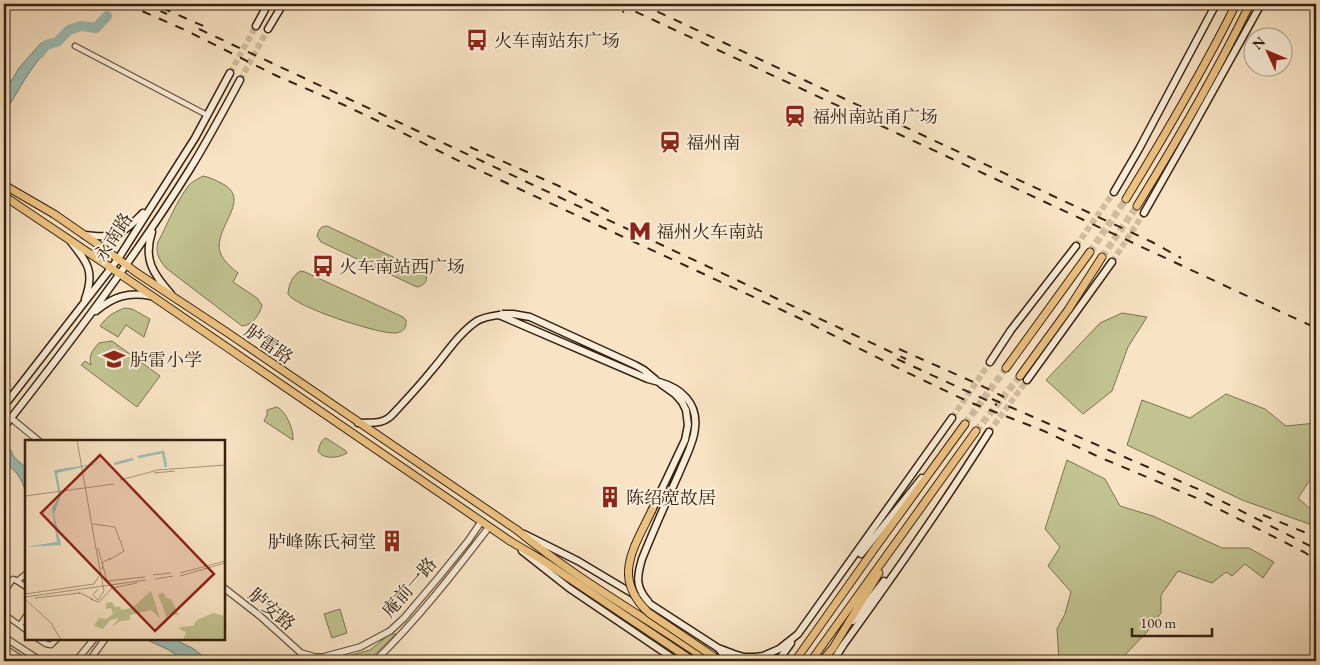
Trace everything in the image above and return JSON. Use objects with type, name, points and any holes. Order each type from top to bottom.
[{"type":"main road","points":[[256,26],[268,4]]},
{"type":"main road","points":[[268,29],[283,4]]},
{"type":"main road","points":[[1114,192],[1216,4]]},
{"type":"main road","points":[[1126,199],[1186,98],[1236,4]]},
{"type":"main road","points":[[1137,206],[1203,92],[1250,4]]},
{"type":"main road","points":[[1144,213],[1261,4]]},
{"type":"main road","name":"永南路","points":[[4,406],[118,259],[195,138],[230,74]]},
{"type":"main road","points":[[4,427],[127,265],[191,169],[240,80]]},
{"type":"main road","name":"胪雷路","points":[[4,185],[54,214],[177,300],[517,530],[576,578]]},
{"type":"main road","name":"胪雷路","points":[[4,196],[481,522],[542,560],[576,578]]},
{"type":"main road","points":[[84,235],[114,236],[126,230],[152,205]]},
{"type":"main road","points":[[155,222],[148,245],[149,261],[158,280],[177,300]]},
{"type":"main road","points":[[69,240],[87,264],[90,278],[89,288],[83,304]]},
{"type":"main road","points":[[990,362],[1011,330],[1076,246]]},
{"type":"main road","points":[[1006,368],[1090,252]]},
{"type":"main road","points":[[1023,378],[1102,257]]},
{"type":"main road","points":[[1023,378],[1112,262]]},
{"type":"main road","points":[[87,318],[121,296],[133,294],[153,297]]},
{"type":"main road","points":[[358,423],[382,422],[386,420],[424,380],[462,334],[479,320],[489,316],[499,315],[648,379],[671,385],[686,396],[693,408],[696,428],[639,569],[639,588],[650,604]]},
{"type":"main road","points":[[659,382],[682,402],[686,410],[688,425],[685,440],[632,552],[628,578],[632,592],[640,605],[720,661]]},
{"type":"main road","points":[[778,661],[840,577],[952,418]]},
{"type":"main road","points":[[840,577],[965,424]]},
{"type":"main road","points":[[810,661],[976,431]]},
{"type":"main road","points":[[833,661],[917,542],[990,432]]},
{"type":"main road","points":[[795,661],[948,446]]},
{"type":"main road","points":[[517,530],[578,561],[718,648],[744,657],[763,656],[779,649],[798,634]]},
{"type":"main road","points":[[510,541],[569,588],[674,660]]},
{"type":"main road","points":[[822,661],[889,574],[917,542]]},
{"type":"main road","points":[[833,648],[878,575],[892,548]]},
{"type":"main road","points":[[576,578],[693,661]]},
{"type":"main road","points":[[576,578],[668,633],[710,661]]},
{"type":"main road","points":[[718,648],[727,661]]},
{"type":"street","points":[[75,46],[207,115]]},
{"type":"street","points":[[11,418],[38,440]]},
{"type":"street","name":"庵前一路","points":[[314,661],[360,647],[390,631],[404,618],[438,578],[481,522]]},
{"type":"street","points":[[375,661],[424,608],[489,527]]},
{"type":"street","points":[[17,581],[25,575]]},
{"type":"street","points":[[4,592],[13,579],[25,586]]},
{"type":"street","name":"胪安路","points":[[225,589],[260,616],[301,653]]},
{"type":"street","points":[[4,614],[25,629]]},
{"type":"street","points":[[20,626],[25,618]]},
{"type":"street","points":[[4,637],[41,661]]},
{"type":"street","points":[[40,640],[51,645],[56,640]]},
{"type":"street","points":[[76,661],[93,640]]},
{"type":"street","points":[[89,661],[104,640]]},
{"type":"street","points":[[4,648],[24,661]]},
{"type":"street","points":[[6,661],[12,653]]},
{"type":"street","points":[[303,661],[301,653],[323,657]]},
{"type":"green space","points":[[203,176],[221,183],[230,190],[234,197],[233,205],[219,243],[221,255],[238,273],[233,282],[257,298],[262,305],[255,319],[246,325],[242,326],[166,268],[158,256],[158,242],[180,198],[189,185]]},
{"type":"green space","points":[[327,226],[423,271],[427,279],[426,281],[423,285],[417,287],[321,242],[317,236],[319,230]]},
{"type":"green space","points":[[301,271],[403,317],[406,320],[405,327],[398,333],[386,332],[356,325],[305,306],[288,294],[292,281]]},
{"type":"green space","points":[[125,308],[132,309],[150,319],[144,337],[126,325],[118,337],[100,326],[111,315]]},
{"type":"green space","points":[[1122,313],[1147,317],[1128,347],[1112,391],[1083,414],[1046,380],[1100,323]]},
{"type":"green space","points":[[112,341],[160,376],[137,407],[81,365],[85,361],[91,365],[91,355],[99,343]]},
{"type":"green space","points":[[1226,394],[1265,409],[1286,426],[1316,423],[1316,471],[1298,498],[1315,513],[1312,525],[1242,500],[1127,445],[1142,400],[1190,418]]},
{"type":"green space","points":[[277,407],[289,421],[293,440],[264,421],[267,410]]},
{"type":"green space","points":[[326,438],[347,453],[331,457],[320,454],[318,451],[320,445],[322,440]]},
{"type":"green space","points":[[1067,460],[1105,479],[1120,506],[1153,516],[1222,548],[1249,548],[1274,562],[1263,578],[1245,564],[1232,576],[1226,572],[1212,583],[1178,571],[1161,595],[1161,613],[1146,633],[1119,661],[1059,661],[1057,629],[1065,614],[1071,592],[1048,566],[1060,547],[1045,529]]},
{"type":"green space","points":[[340,609],[347,633],[332,638],[324,614]]},
{"type":"green space","points":[[390,634],[396,634],[368,661],[329,661],[370,650]]},
{"type":"water","points":[[41,43],[50,46],[30,71],[4,115],[4,93],[19,68]]},
{"type":"water","points":[[4,444],[9,447],[14,457],[25,467],[25,489],[18,475],[12,468],[4,464]]},
{"type":"water","points":[[147,640],[176,640],[194,649],[209,661],[186,661],[169,650]]},
{"type":"waterway","points":[[39,54],[46,45],[57,42],[69,30],[81,26],[96,28],[107,16]]},
{"type":"tunnel","points":[[230,73],[256,26]]},
{"type":"tunnel","points":[[240,80],[268,29]]},
{"type":"tunnel","points":[[1076,246],[1114,192]]},
{"type":"tunnel","points":[[1090,252],[1126,199]]},
{"type":"tunnel","points":[[1102,257],[1137,206]]},
{"type":"tunnel","points":[[1112,262],[1144,213]]},
{"type":"tunnel","points":[[952,418],[990,362]]},
{"type":"tunnel","points":[[965,424],[1006,368]]},
{"type":"tunnel","points":[[976,431],[1020,376]]},
{"type":"tunnel","points":[[989,432],[1027,380]]},
{"type":"railway","points":[[126,4],[185,30],[277,76],[344,105],[461,162],[799,318],[969,402],[1044,431],[1099,457],[1199,499],[1304,552],[1316,560]]},
{"type":"railway","points":[[144,4],[167,14]]},
{"type":"railway","points":[[606,4],[624,12]]},
{"type":"railway","points":[[619,4],[1316,328]]},
{"type":"railway","points":[[641,4],[1152,242],[1181,258]]},
{"type":"railway","points":[[162,8],[208,28]]},
{"type":"railway","points":[[199,29],[906,359]]},
{"type":"railway","points":[[470,147],[559,186],[610,212]]},
{"type":"railway","points":[[899,349],[1004,397]]},
{"type":"railway","points":[[897,359],[997,405]]},
{"type":"railway","points":[[992,399],[1200,490],[1316,549]]},
{"type":"railway","points":[[1263,515],[1316,537]]},
{"type":"place","name":"火车南站东广场","points":[[477,40]]},
{"type":"place","name":"福州南站甬广场","points":[[795,116]]},
{"type":"place","name":"福州南","points":[[670,142]]},
{"type":"place","name":"福州火车南站","points":[[640,231]]},
{"type":"place","name":"火车南站西广场","points":[[323,266]]},
{"type":"place","name":"胪雷小学","points":[[114,359]]},
{"type":"place","name":"陈绍宽故居","points":[[610,497]]},
{"type":"place","name":"胪峰陈氏祠堂","points":[[392,541]]}]
